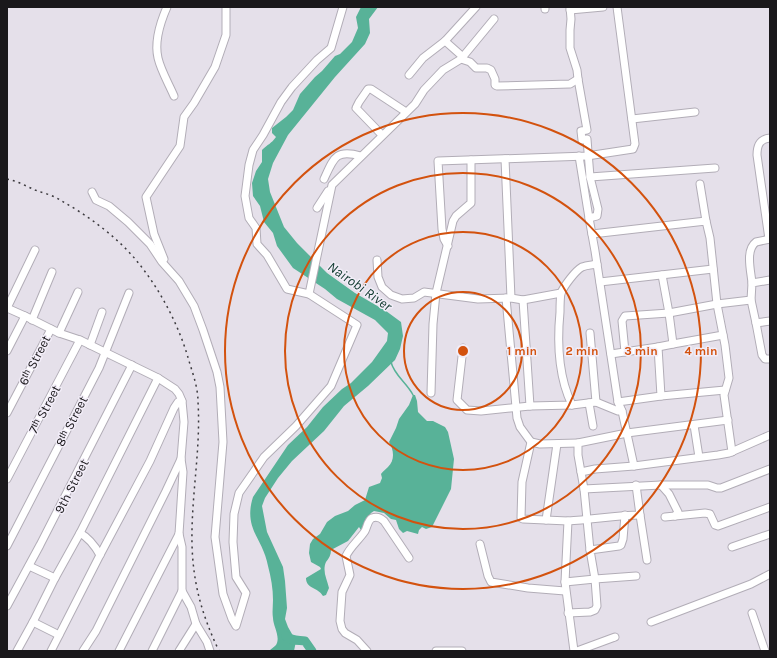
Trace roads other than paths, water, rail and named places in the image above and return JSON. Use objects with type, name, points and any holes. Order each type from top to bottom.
[{"type":"street","points":[[167,7],[159,27],[157,44],[158,58],[174,96]]},
{"type":"street","points":[[168,271],[154,234],[146,197],[180,146],[184,117],[194,103],[214,67],[226,35],[226,7]]},
{"type":"street","points":[[92,192],[96,200],[109,206],[140,233],[150,244],[168,271],[179,281],[194,306],[217,372],[220,387],[223,442],[215,537],[223,594],[232,620],[236,626],[246,593],[236,577],[233,542],[234,514],[239,494],[264,457],[296,426],[331,386],[357,325],[310,290],[287,289],[268,254],[257,244],[256,228],[249,218],[245,196],[248,165],[253,150],[263,135],[280,102],[305,72],[331,48],[343,7]]},
{"type":"street","points":[[409,75],[423,58],[445,41],[476,7]]},
{"type":"street","points":[[589,218],[597,216],[598,209],[590,177],[587,156],[587,139],[582,140],[580,131],[587,130],[577,70],[570,48],[570,9],[603,7]]},
{"type":"street","points":[[448,246],[444,239],[442,229],[438,161],[587,156],[633,149],[635,144],[617,7]]},
{"type":"street","points":[[317,208],[332,186],[415,104],[424,90],[444,70],[462,58],[494,19]]},
{"type":"street","points":[[445,41],[462,58],[470,62],[476,68],[487,68],[491,70],[495,79],[495,85],[497,86],[570,84],[578,79]]},
{"type":"street","points":[[382,135],[356,108],[368,90],[372,89],[406,112]]},
{"type":"street","points":[[632,119],[695,112]]},
{"type":"street","points":[[770,138],[764,139],[760,142],[757,148],[770,239],[756,242],[751,249],[750,254],[752,283],[751,300],[762,355],[765,359],[770,359]]},
{"type":"street","points":[[324,179],[330,164],[342,153],[350,153],[361,156]]},
{"type":"street","points":[[579,156],[618,402],[622,411],[634,466]]},
{"type":"street","points":[[505,159],[508,298],[515,408],[520,427],[531,442],[540,444],[578,443],[627,433],[728,420]]},
{"type":"street","points":[[431,394],[433,324],[436,293],[453,221],[456,216],[471,203],[471,160]]},
{"type":"street","points":[[590,177],[715,168]]},
{"type":"street","points":[[700,184],[710,238],[717,304],[729,378],[724,395],[732,452]]},
{"type":"street","points":[[310,290],[332,186]]},
{"type":"street","points":[[592,234],[706,220]]},
{"type":"street","points":[[35,250],[7,308],[59,333],[80,340],[158,378],[175,389],[182,401],[184,422],[181,459],[183,472],[179,534],[182,547],[182,591],[152,651]]},
{"type":"street","points":[[377,260],[378,277],[382,287],[391,295],[402,299],[414,298],[424,292],[478,299],[508,298],[523,300],[562,293]]},
{"type":"street","points":[[572,405],[567,394],[560,365],[558,328],[562,293],[569,280],[577,271],[583,267],[597,264]]},
{"type":"street","points":[[600,282],[714,269]]},
{"type":"street","points":[[7,351],[28,318],[52,272]]},
{"type":"street","points":[[662,275],[673,344]]},
{"type":"street","points":[[752,283],[770,280]]},
{"type":"street","points":[[59,333],[78,292]]},
{"type":"street","name":"8ᵗʰ Street","points":[[7,546],[99,368],[104,352],[129,293]]},
{"type":"street","points":[[523,300],[530,406]]},
{"type":"street","points":[[625,352],[622,321],[625,316],[669,313],[717,304],[751,300]]},
{"type":"street","points":[[90,345],[102,312]]},
{"type":"street","points":[[756,323],[770,321]]},
{"type":"street","name":"6ᵗʰ Street","points":[[7,413],[50,329]]},
{"type":"street","points":[[590,333],[593,426]]},
{"type":"street","points":[[611,354],[723,335]]},
{"type":"street","name":"7ᵗʰ Street","points":[[7,479],[80,340]]},
{"type":"street","points":[[658,347],[660,396]]},
{"type":"street","points":[[463,348],[457,400],[467,410],[481,411],[530,406],[592,403],[622,411]]},
{"type":"street","name":"9th Street","points":[[7,606],[132,365]]},
{"type":"street","points":[[17,651],[80,533],[158,378]]},
{"type":"street","points":[[618,402],[660,396],[725,390]]},
{"type":"street","points":[[52,651],[100,555],[150,461],[174,408],[178,402],[182,401]]},
{"type":"street","points":[[694,425],[699,457]]},
{"type":"street","points":[[581,472],[595,469],[634,466],[718,455],[732,452],[770,435]]},
{"type":"street","points":[[531,442],[522,482],[521,518],[587,521],[625,515],[640,515]]},
{"type":"street","points":[[568,613],[590,612],[595,610],[597,606],[584,489],[578,455],[578,443]]},
{"type":"street","points":[[546,520],[557,444]]},
{"type":"street","points":[[83,651],[96,631],[181,459]]},
{"type":"street","points":[[584,489],[636,485],[708,485],[721,488],[770,469]]},
{"type":"street","points":[[636,485],[647,560]]},
{"type":"street","points":[[661,485],[669,494],[678,512],[675,516]]},
{"type":"street","points":[[665,517],[705,513],[710,514],[715,525],[718,526],[770,507]]},
{"type":"street","points":[[590,550],[621,545],[624,539],[625,515]]},
{"type":"street","points":[[367,651],[357,640],[345,633],[342,629],[340,621],[342,588],[350,575],[346,556],[365,531],[371,518],[376,517],[384,521],[409,558]]},
{"type":"street","points":[[568,521],[565,591],[574,651]]},
{"type":"street","points":[[80,533],[87,537],[100,555]]},
{"type":"street","points":[[119,651],[179,534]]},
{"type":"street","points":[[732,547],[770,534]]},
{"type":"street","points":[[480,544],[488,576],[491,582],[528,588],[565,591]]},
{"type":"street","points":[[29,566],[55,578]]},
{"type":"street","points":[[565,582],[636,576]]},
{"type":"street","points":[[651,622],[769,577]]},
{"type":"street","points":[[182,591],[191,607],[196,624],[207,642],[210,651]]},
{"type":"street","points":[[752,613],[765,651]]},
{"type":"street","points":[[33,622],[59,635]]},
{"type":"street","points":[[179,651],[196,624]]},
{"type":"street","points":[[577,651],[615,637]]},
{"type":"street","points":[[436,651],[462,651]]},
{"type":"waterway","points":[[391,362],[395,371],[413,395]]},
{"type":"waterway","points":[[286,636],[292,640],[305,641],[312,651]]},
{"type":"railway","points":[[7,179],[57,198],[91,219],[110,234],[128,251],[145,271],[161,295],[180,334],[195,381],[198,397],[199,420],[192,526],[194,573],[203,612],[219,651]]},
{"type":"water label","name":"Nairobi River","points":[[360,286]]}]
